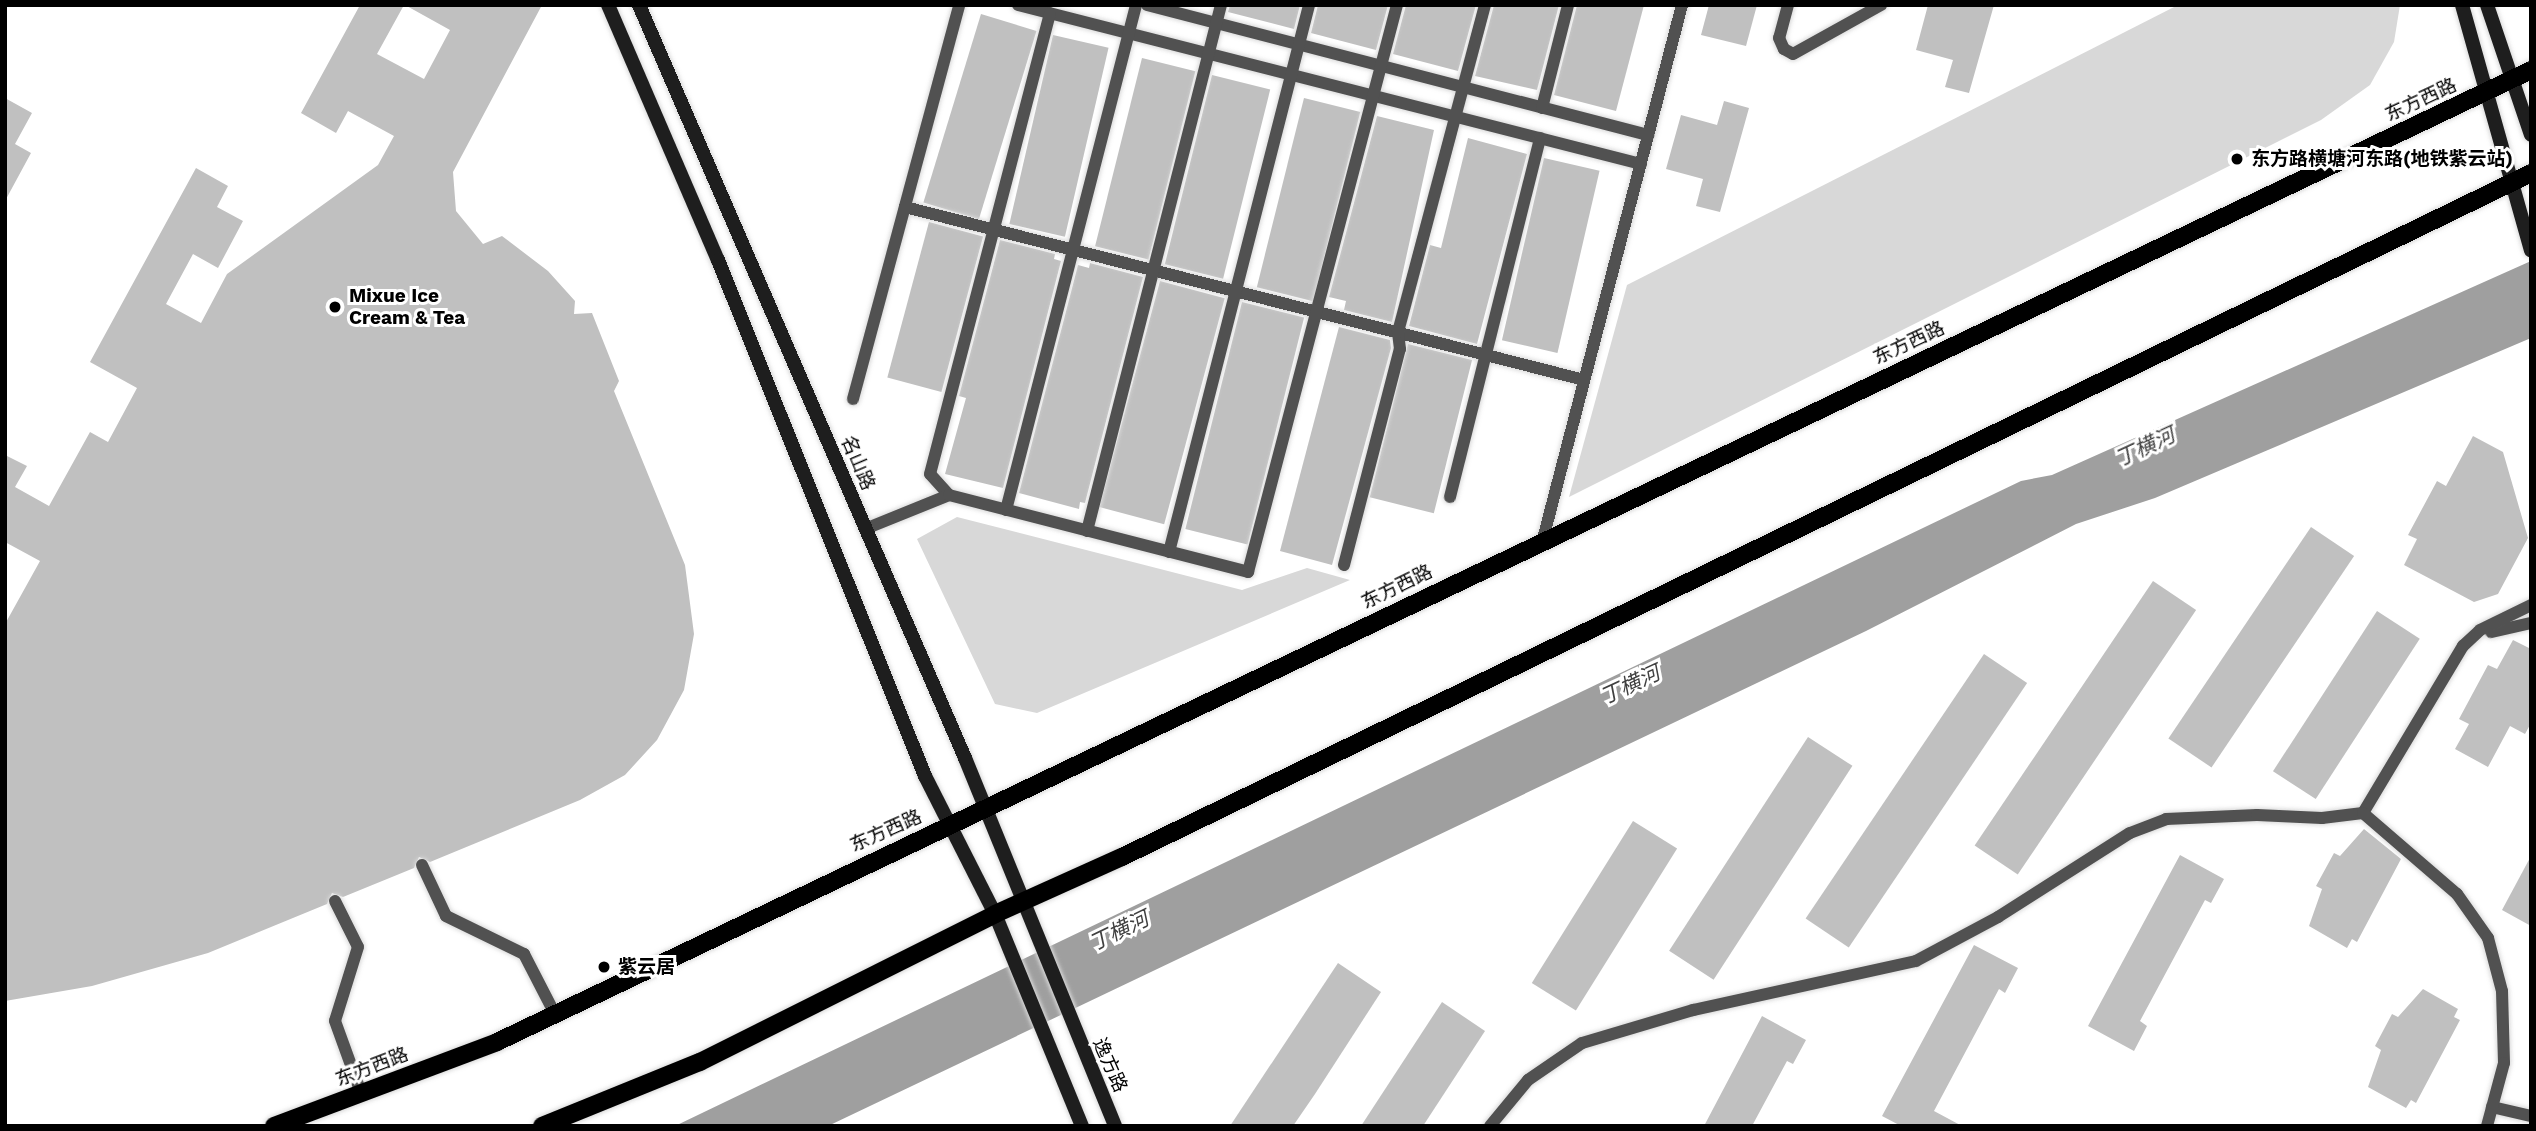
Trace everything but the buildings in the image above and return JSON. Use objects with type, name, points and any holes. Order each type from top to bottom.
[{"type":"main road","name":"东方西路","points":[[274,1126],[497,1042],[2531,70]]},
{"type":"main road","points":[[542,1126],[700,1062],[995,914],[2531,173]]},
{"type":"street","points":[[608,5],[718,260],[925,776],[953,825],[995,914],[1082,1126]]},
{"type":"street","name":"名山路","points":[[639,5],[985,809],[1035,937]]},
{"type":"street","points":[[2462,5],[2531,251]]},
{"type":"street","points":[[2487,5],[2531,135]]},
{"type":"street","name":"逸方路","points":[[1035,937],[1115,1126]]},
{"type":"lane","points":[[853,399],[959,5]]},
{"type":"lane","points":[[1018,5],[1641,164]]},
{"type":"lane","points":[[1006,510],[1136,5]]},
{"type":"lane","points":[[1147,5],[1648,135]]},
{"type":"lane","points":[[1087,531],[1221,5]]},
{"type":"lane","points":[[1170,552],[1309,5]]},
{"type":"lane","points":[[1050,13],[930,474],[949,495],[1248,572],[1397,5]]},
{"type":"lane","points":[[1344,565],[1399,349],[1398,332],[1485,5]]},
{"type":"lane","points":[[1542,108],[1568,5]]},
{"type":"lane","points":[[1543,540],[1682,5]]},
{"type":"lane","points":[[1787,5],[1779,38],[1793,54],[1881,5]]},
{"type":"lane","points":[[1450,497],[1540,138]]},
{"type":"lane","points":[[905,207],[1584,380]]},
{"type":"lane","points":[[865,529],[949,495]]},
{"type":"lane","points":[[2362,813],[2463,646],[2480,630],[2531,605]]},
{"type":"lane","points":[[2463,646],[2499,628],[2531,623]]},
{"type":"lane","points":[[1490,1126],[1528,1080],[1582,1043],[1692,1010],[1916,961],[1998,917],[2130,833],[2166,819],[2257,815],[2322,818],[2362,813],[2457,894],[2488,938],[2502,991],[2504,1063],[2487,1126]]},
{"type":"lane","points":[[422,865],[446,916],[524,954],[555,1014]]},
{"type":"lane","points":[[335,901],[358,947],[335,1021],[361,1093]]},
{"type":"lane","points":[[2492,1107],[2531,1116]]},
{"type":"shaded area","points":[[2178,5],[2400,5],[2394,42],[2370,85],[2321,120],[1569,497],[1627,285]]},
{"type":"shaded area","points":[[957,517],[1242,590],[1307,568],[1350,580],[1037,713],[995,704],[917,539]]},
{"type":"water","name":"丁横河","points":[[2531,261],[2531,338],[2155,498],[2076,524],[1866,631],[828,1126],[675,1126],[2021,481],[2052,475]]},
{"type":"place","name":"东方路横塘河东路(地铁紫云站)","points":[[2237,159]]},
{"type":"place","name":"Mixue Ice Cream & Tea","points":[[335,307]]},
{"type":"place","name":"紫云居","points":[[604,967]]}]
